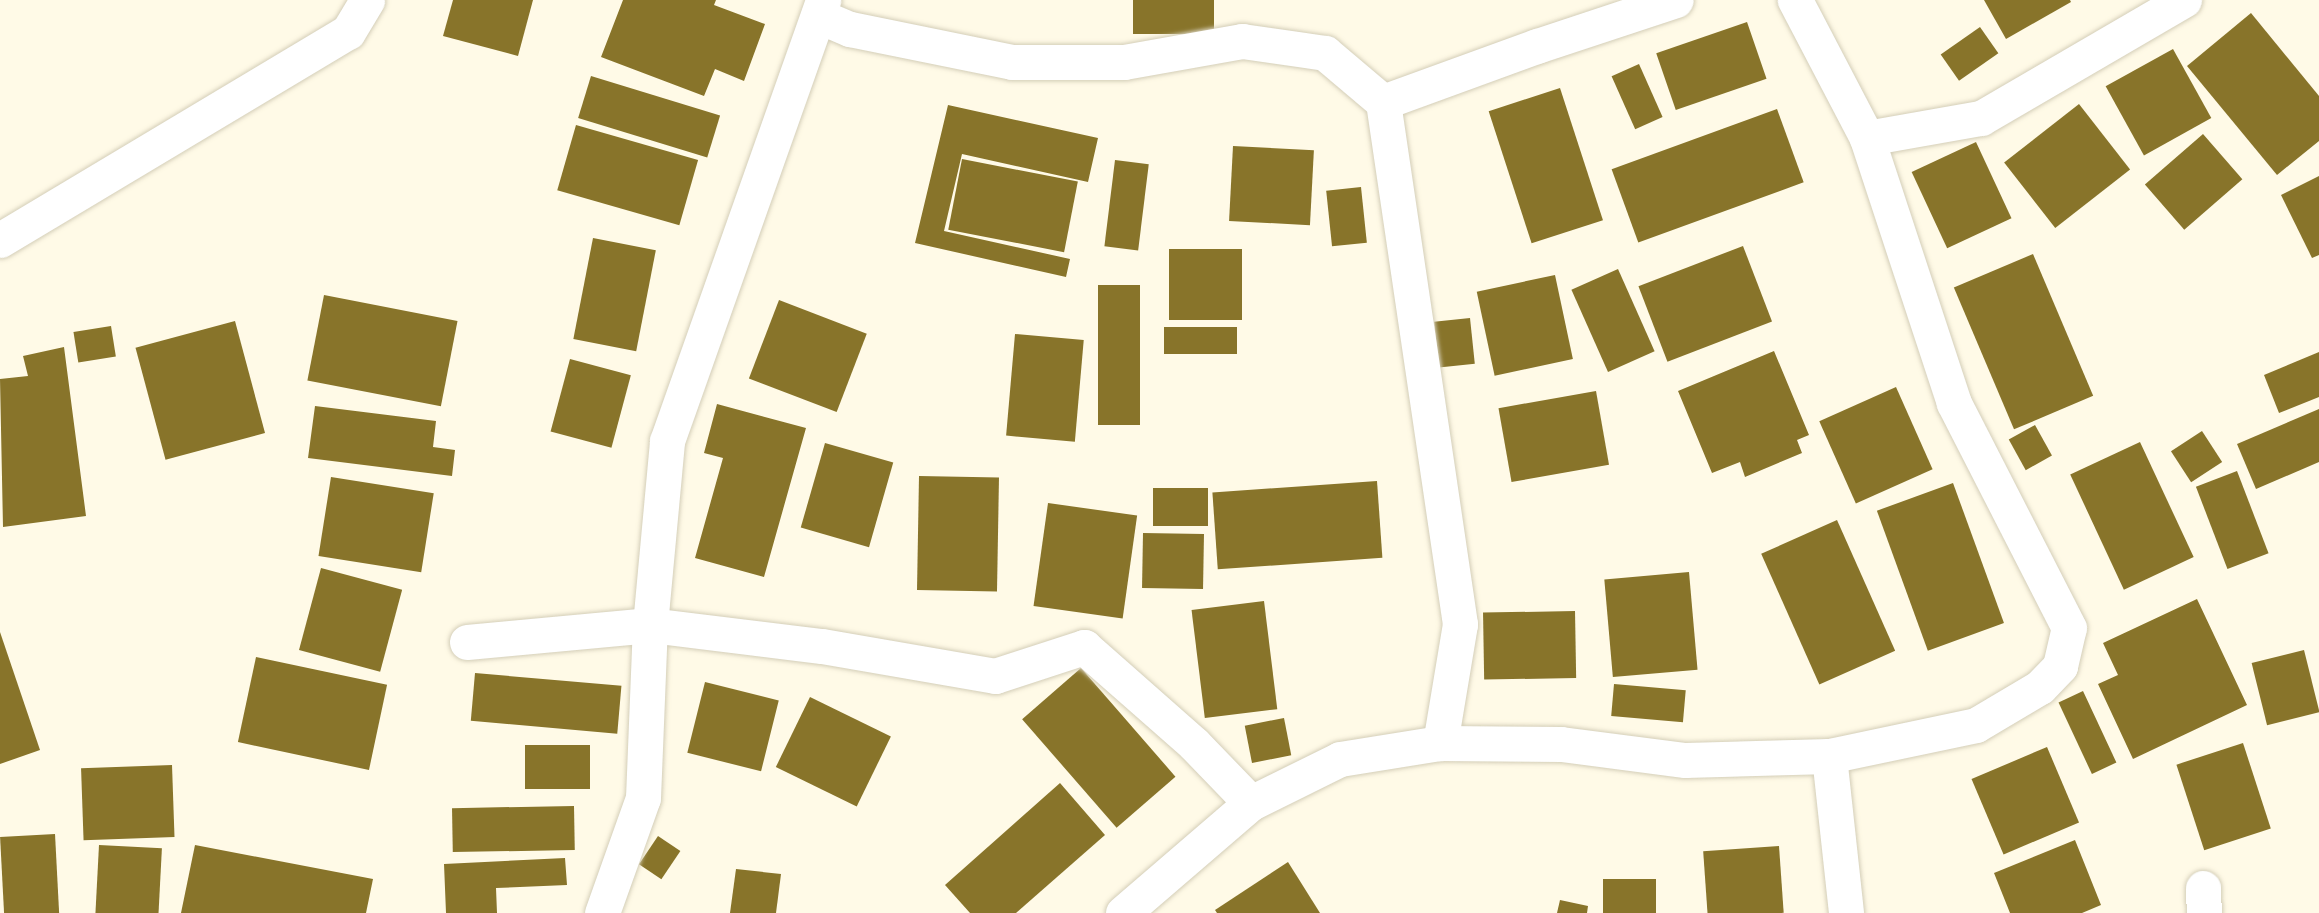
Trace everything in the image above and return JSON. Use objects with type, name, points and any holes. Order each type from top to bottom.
[{"type":"street","points":[[0,240],[348,32],[367,0]]},
{"type":"street","points":[[1382,102],[1537,46],[1676,0]]},
{"type":"street","points":[[1123,913],[1251,803],[1340,759],[1440,743],[1561,744],[1685,760],[1829,755],[1976,726],[2040,687],[2060,666],[2069,628],[1954,403],[1867,138],[1795,0]]},
{"type":"street","points":[[1867,138],[1981,118],[2184,0]]},
{"type":"street","points":[[602,913],[643,798],[650,625],[667,441],[821,8],[850,29],[1012,62],[1124,62],[1242,41],[1325,53],[1382,102],[1460,624],[1440,743]]},
{"type":"street","points":[[467,642],[650,625],[822,646],[995,676],[1084,647],[1194,744],[1251,803]]},
{"type":"street","points":[[1829,755],[1846,913]]},
{"type":"building","points":[[453,0],[533,0],[518,56],[443,36]]},
{"type":"building","points":[[623,0],[716,0],[714,5],[765,24],[744,81],[715,69],[704,96],[601,57]]},
{"type":"building","points":[[1133,0],[1214,0],[1214,34],[1133,34]]},
{"type":"building","points":[[1984,0],[2070,0],[2071,2],[2006,39]]},
{"type":"building","points":[[2251,13],[2319,96],[2319,141],[2277,175],[2187,66]]},
{"type":"building","points":[[1747,22],[1767,79],[1676,110],[1656,53]]},
{"type":"building","points":[[1980,27],[1998,53],[1959,81],[1941,55]]},
{"type":"building","points":[[2173,49],[2211,118],[2144,155],[2106,86]]},
{"type":"building","points":[[1639,64],[1663,117],[1635,129],[1612,76]]},
{"type":"building","points":[[591,76],[720,115],[707,158],[578,118]]},
{"type":"building","points":[[1560,88],[1603,220],[1532,243],[1489,111]]},
{"type":"building","points":[[2079,104],[2130,169],[2055,228],[2004,162]]},
{"type":"building","points":[[948,105],[1098,138],[1088,182],[962,154],[944,231],[1070,259],[1066,277],[915,243]]},
{"type":"building","points":[[1777,109],[1804,182],[1638,242],[1612,169]]},
{"type":"building","points":[[576,125],[698,160],[679,225],[557,190]]},
{"type":"building","points":[[2203,134],[2242,179],[2184,230],[2145,185]]},
{"type":"building","points":[[1976,142],[2011,218],[1947,248],[1912,172]]},
{"type":"building","points":[[1233,146],[1314,150],[1310,225],[1229,221]]},
{"type":"building","points":[[962,159],[1078,182],[1064,252],[948,230]]},
{"type":"building","points":[[1115,160],[1149,164],[1138,250],[1104,246]]},
{"type":"building","points":[[2319,176],[2319,255],[2312,258],[2281,195]]},
{"type":"building","points":[[1361,187],[1367,243],[1332,246],[1326,191]]},
{"type":"building","points":[[593,238],[656,250],[636,351],[573,339]]},
{"type":"building","points":[[1743,246],[1772,322],[1667,362],[1638,286]]},
{"type":"building","points":[[1169,249],[1242,249],[1242,320],[1169,320]]},
{"type":"building","points":[[2033,254],[2093,396],[2014,429],[1954,288]]},
{"type":"building","points":[[1618,269],[1655,351],[1608,372],[1571,290]]},
{"type":"building","points":[[1555,275],[1573,359],[1495,376],[1477,292]]},
{"type":"building","points":[[1098,285],[1140,285],[1140,425],[1098,425]]},
{"type":"building","points":[[324,295],[458,321],[441,406],[307,380]]},
{"type":"building","points":[[779,300],[867,334],[837,412],[749,378]]},
{"type":"building","points":[[1470,318],[1475,364],[1439,368],[1434,322]]},
{"type":"building","points":[[235,321],[265,433],[166,460],[136,348]]},
{"type":"building","points":[[111,326],[116,357],[78,363],[73,332]]},
{"type":"building","points":[[1164,327],[1237,327],[1237,354],[1164,354]]},
{"type":"building","points":[[1015,334],[1084,340],[1075,442],[1006,436]]},
{"type":"building","points":[[64,347],[86,516],[3,527],[0,379],[28,376],[23,356]]},
{"type":"building","points":[[1774,351],[1809,435],[1797,440],[1802,453],[1745,477],[1740,462],[1712,473],[1678,391]]},
{"type":"building","points":[[2319,352],[2319,397],[2279,413],[2264,375]]},
{"type":"building","points":[[570,359],[631,375],[611,448],[551,431]]},
{"type":"building","points":[[1896,387],[1933,469],[1856,503],[1819,421]]},
{"type":"building","points":[[1596,391],[1609,465],[1512,482],[1499,408]]},
{"type":"building","points":[[717,404],[806,428],[764,577],[695,558],[723,458],[704,453]]},
{"type":"building","points":[[315,406],[436,421],[433,447],[455,450],[452,476],[308,458]]},
{"type":"building","points":[[2319,409],[2319,462],[2256,489],[2237,444]]},
{"type":"building","points":[[2035,425],[2052,456],[2026,470],[2009,440]]},
{"type":"building","points":[[2202,431],[2222,462],[2191,482],[2171,451]]},
{"type":"building","points":[[2140,442],[2194,557],[2124,590],[2070,475]]},
{"type":"building","points":[[825,443],[893,463],[869,547],[801,528]]},
{"type":"building","points":[[2237,471],[2269,553],[2227,569],[2196,487]]},
{"type":"building","points":[[919,476],[999,477],[997,591],[917,590]]},
{"type":"building","points":[[331,477],[434,493],[421,572],[318,556]]},
{"type":"building","points":[[1377,481],[1382,558],[1218,569],[1212,493]]},
{"type":"building","points":[[1953,483],[2004,623],[1928,651],[1877,511]]},
{"type":"building","points":[[1153,488],[1208,488],[1208,526],[1153,526]]},
{"type":"building","points":[[1048,503],[1137,516],[1123,619],[1034,606]]},
{"type":"building","points":[[1837,520],[1895,651],[1819,684],[1761,554]]},
{"type":"building","points":[[1143,533],[1204,534],[1203,589],[1142,588]]},
{"type":"building","points":[[321,568],[402,590],[380,672],[299,650]]},
{"type":"building","points":[[1689,572],[1698,670],[1613,677],[1604,579]]},
{"type":"building","points":[[2197,599],[2247,705],[2133,759],[2098,684],[2118,675],[2103,643]]},
{"type":"building","points":[[1264,601],[1277,709],[1205,718],[1192,610]]},
{"type":"building","points":[[1575,611],[1576,678],[1484,680],[1483,613]]},
{"type":"building","points":[[0,632],[40,750],[0,764]]},
{"type":"building","points":[[2304,650],[2319,712],[2267,725],[2252,663]]},
{"type":"building","points":[[256,657],[387,685],[369,770],[238,742]]},
{"type":"building","points":[[1081,668],[1175,777],[1117,828],[1022,719]]},
{"type":"building","points":[[475,673],[621,686],[617,734],[471,721]]},
{"type":"building","points":[[705,682],[779,700],[761,771],[687,753]]},
{"type":"building","points":[[1614,684],[1686,690],[1683,722],[1611,716]]},
{"type":"building","points":[[2083,691],[2116,763],[2092,774],[2059,702]]},
{"type":"building","points":[[810,697],[891,736],[857,807],[776,767]]},
{"type":"building","points":[[1284,718],[1291,755],[1252,763],[1245,726]]},
{"type":"building","points":[[2243,743],[2271,829],[2204,850],[2176,765]]},
{"type":"building","points":[[525,745],[590,745],[590,789],[525,789]]},
{"type":"building","points":[[2047,747],[2079,822],[2004,855],[1972,779]]},
{"type":"building","points":[[172,765],[175,837],[84,840],[81,768]]},
{"type":"building","points":[[1060,783],[1105,835],[1016,913],[970,913],[945,885]]},
{"type":"building","points":[[574,806],[575,850],[453,852],[452,808]]},
{"type":"building","points":[[55,834],[59,913],[4,913],[0,837]]},
{"type":"building","points":[[658,836],[680,851],[661,879],[639,864]]},
{"type":"building","points":[[2075,840],[2101,905],[2082,913],[2010,913],[1994,873]]},
{"type":"building","points":[[99,845],[162,848],[159,913],[95,913]]},
{"type":"building","points":[[195,845],[373,879],[366,913],[181,913]]},
{"type":"building","points":[[1779,846],[1784,913],[1707,913],[1703,851]]},
{"type":"building","points":[[565,858],[567,885],[496,888],[497,913],[446,913],[444,864]]},
{"type":"building","points":[[1288,862],[1320,913],[1217,913],[1215,910]]},
{"type":"building","points":[[736,869],[781,874],[776,913],[730,913]]},
{"type":"building","points":[[1603,879],[1656,879],[1656,913],[1603,913]]},
{"type":"building","points":[[1560,900],[1588,906],[1587,913],[1557,913]]}]
